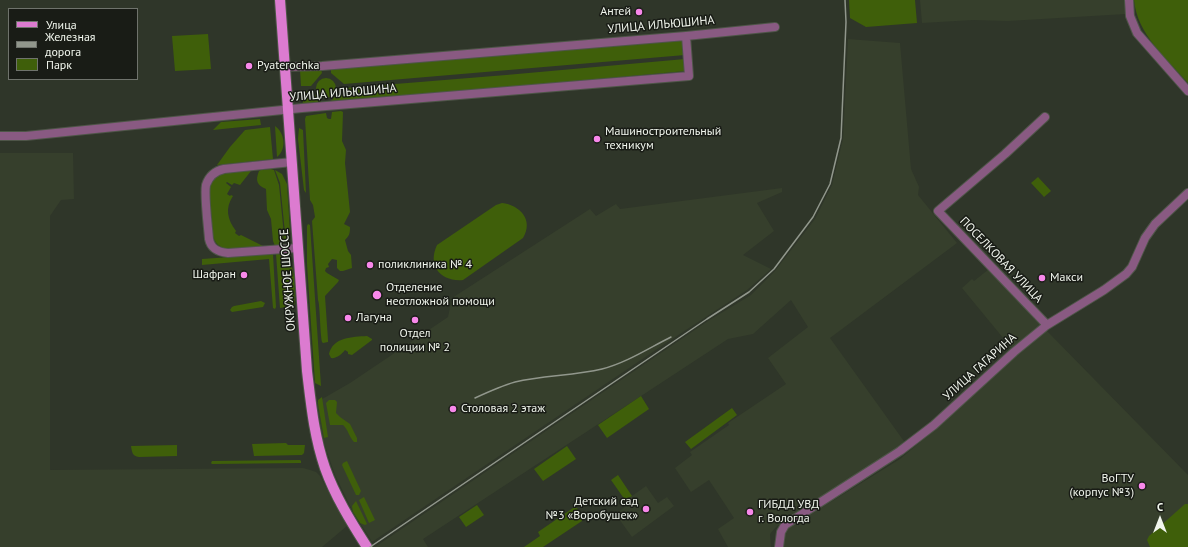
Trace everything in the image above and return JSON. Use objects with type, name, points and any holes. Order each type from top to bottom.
[{"type":"main road","name":"ОКРУЖНОЕ ШОССЕ","points":[[280,0],[307,371],[312,412],[317,442],[335,493],[367,547]]},
{"type":"street","points":[[1129,0],[1130,16],[1137,33],[1188,91]]},
{"type":"street","name":"УЛИЦА ИЛЬЮШИНА","points":[[285,67],[322,66],[686,36],[775,27]]},
{"type":"street","name":"УЛИЦА ИЛЬЮШИНА","points":[[0,136],[26,136],[288,110],[689,76],[686,36]]},
{"type":"street","name":"ПОСЕЛКОВАЯ УЛИЦА","points":[[1044,117],[1005,154],[938,211],[1047,325]]},
{"type":"street","points":[[292,162],[224,169],[214,173],[208,180],[206,190],[209,239],[210,243],[215,249],[223,253],[298,248]]},
{"type":"street","name":"УЛИЦА ГАГАРИНА","points":[[779,547],[780,534],[783,527],[900,451],[934,425],[1014,352],[1047,325],[1104,290],[1126,274],[1132,267],[1145,238],[1155,224],[1188,193]]},
{"type":"shaded area","points":[[920,0],[1125,0],[1126,14],[1008,21],[973,20],[922,23]]},
{"type":"shaded area","points":[[848,39],[900,43],[911,169],[919,187],[918,195],[957,243],[830,338],[906,444],[776,527],[770,534],[771,547],[728,547],[718,529],[734,518],[709,480],[691,492],[675,468],[692,455],[690,452],[729,425],[728,423],[786,384],[768,358],[808,327],[791,300],[753,334],[728,339],[423,539],[428,547],[375,547],[708,321],[751,295],[775,271],[815,219],[832,185],[843,139]]},
{"type":"shaded area","points":[[0,153],[73,153],[74,199],[61,200],[50,216],[50,470],[303,468],[316,472],[320,476],[347,526],[322,547],[0,547]]},
{"type":"shaded area","points":[[782,188],[782,192],[757,203],[774,231],[743,255],[771,269],[747,290],[372,542],[352,510],[335,475],[322,437],[317,402],[350,383],[448,317],[452,298],[590,209],[596,216],[616,204],[620,209]]},
{"type":"shaded area","points":[[989,269],[1042,325],[1013,350],[962,288],[972,279],[974,281]]},
{"type":"shaded area","points":[[1046,330],[1188,475],[1188,547],[783,547],[783,536],[787,529],[900,459],[938,427],[1017,354]]},
{"type":"shaded area","name":"Детский сад №3 «Воробушек»","points":[[646,486],[658,503],[667,497],[674,506],[632,537],[619,519],[618,512],[628,505],[625,501]]},
{"type":"green space","points":[[849,0],[915,0],[917,23],[866,27],[850,18]]},
{"type":"green space","points":[[1134,0],[1188,0],[1188,83],[1162,55],[1147,35],[1136,12]]},
{"type":"green space","points":[[208,34],[211,69],[175,71],[172,36]]},
{"type":"green space","points":[[683,39],[685,55],[344,84],[331,73],[331,68]]},
{"type":"green space","points":[[685,59],[686,71],[331,101],[343,88]]},
{"type":"green space","points":[[321,69],[322,73],[311,86],[301,86],[300,70]]},
{"type":"green space","points":[[326,78],[333,81],[336,88],[333,95],[326,98],[319,95],[316,88],[319,81]]},
{"type":"green space","points":[[311,91],[321,100],[321,102],[303,104],[302,92]]},
{"type":"green space","points":[[332,112],[343,112],[342,141],[346,150],[345,163],[350,212],[344,224],[350,227],[349,235],[345,240],[348,251],[351,255],[352,268],[340,271],[337,268],[337,260],[332,259],[328,264],[329,267],[326,268],[325,271],[327,273],[339,280],[325,296],[328,342],[323,343],[312,221],[315,217],[313,205],[310,200],[305,119],[306,116],[326,113],[327,118],[331,119]]},
{"type":"green space","points":[[260,119],[261,125],[213,130],[221,122]]},
{"type":"green space","points":[[275,126],[281,133],[284,141],[282,150],[277,157]]},
{"type":"green space","points":[[270,127],[273,159],[217,165],[245,130]]},
{"type":"green space","points":[[299,128],[303,130],[306,193],[304,190],[298,139]]},
{"type":"green space","points":[[274,170],[279,185],[284,235],[279,245],[275,246],[273,241],[271,219],[267,210],[266,189],[259,184],[257,180],[259,171]]},
{"type":"green space","points":[[275,170],[282,174],[287,184],[290,232],[288,238],[282,243],[285,233],[280,183]]},
{"type":"green space","points":[[238,171],[251,171],[240,185],[226,183],[231,187],[227,194],[233,196],[230,200],[228,214],[236,231],[235,233],[265,247],[226,249],[221,247],[215,241],[213,236],[209,189],[215,178],[220,175]]},
{"type":"green space","points":[[1038,177],[1051,191],[1044,197],[1031,183]]},
{"type":"green space","points":[[502,203],[509,204],[523,214],[527,225],[523,238],[463,280],[455,280],[442,275],[435,266],[434,260],[434,253],[437,245],[496,205]]},
{"type":"green space","points":[[308,224],[310,225],[321,386],[315,383],[307,264]]},
{"type":"green space","points":[[273,254],[275,309],[273,308],[269,259],[202,265],[202,259]]},
{"type":"green space","points":[[276,254],[283,255],[288,259],[291,265],[295,289],[295,303],[293,306],[280,308]]},
{"type":"green space","points":[[261,301],[265,303],[263,307],[232,312],[230,310],[234,306]]},
{"type":"green space","points":[[367,336],[372,340],[352,355],[348,354],[345,350],[339,356],[331,358],[329,354],[331,348],[339,341]]},
{"type":"green space","points":[[641,396],[649,409],[607,438],[598,425]]},
{"type":"green space","points":[[322,397],[328,437],[324,438],[318,404],[318,400]]},
{"type":"green space","points":[[329,400],[335,400],[337,402],[336,413],[350,424],[357,438],[357,442],[352,440],[343,425],[330,425],[326,403]]},
{"type":"green space","points":[[732,408],[737,415],[691,449],[685,442]]},
{"type":"green space","points":[[286,443],[288,445],[305,445],[304,453],[302,455],[254,456],[252,444]]},
{"type":"green space","points":[[177,445],[177,456],[139,457],[134,455],[131,446]]},
{"type":"green space","points":[[567,446],[576,459],[543,481],[534,469]]},
{"type":"green space","points":[[300,460],[301,463],[212,464],[212,461]]},
{"type":"green space","points":[[347,461],[361,491],[359,495],[356,495],[342,465]]},
{"type":"green space","points":[[618,475],[632,496],[625,500],[611,480]]},
{"type":"green space","points":[[364,497],[375,520],[369,523],[359,500]]},
{"type":"green space","points":[[356,501],[367,524],[365,525],[360,523],[353,512],[352,506]]},
{"type":"green space","points":[[1185,504],[1188,504],[1188,547],[1150,547],[1147,540],[1149,536]]},
{"type":"green space","points":[[477,505],[484,515],[466,527],[459,517]]},
{"type":"green space","points":[[573,508],[577,508],[583,517],[582,521],[543,547],[524,547],[540,536],[538,532]]},
{"type":"railway","points":[[370,547],[749,292],[774,269],[813,217],[830,184],[841,138],[846,22],[845,0]]},
{"type":"railway","points":[[475,398],[515,382],[602,369],[629,359],[671,337]]},
{"type":"place","name":"Антей","points":[[639,12]]},
{"type":"place","name":"Pyaterochka","points":[[249,66]]},
{"type":"place","name":"Машиностроительный техникум","points":[[597,139]]},
{"type":"place","name":"поликлиника № 4","points":[[370,265]]},
{"type":"place","name":"Шафран","points":[[244,275]]},
{"type":"place","name":"Макси","points":[[1042,278]]},
{"type":"place","name":"Отделение неотложной помощи","points":[[377,295]]},
{"type":"place","name":"Лагуна","points":[[348,318]]},
{"type":"place","name":"Отдел полиции № 2","points":[[415,320]]},
{"type":"place","name":"Столовая 2 этаж","points":[[453,409]]},
{"type":"place","name":"ВоГТУ (корпус №3)","points":[[1142,486]]},
{"type":"place","name":"Детский сад №3 «Воробушек»","points":[[646,509]]},
{"type":"place","name":"ГИБДД УВД г. Вологда","points":[[750,512]]}]
